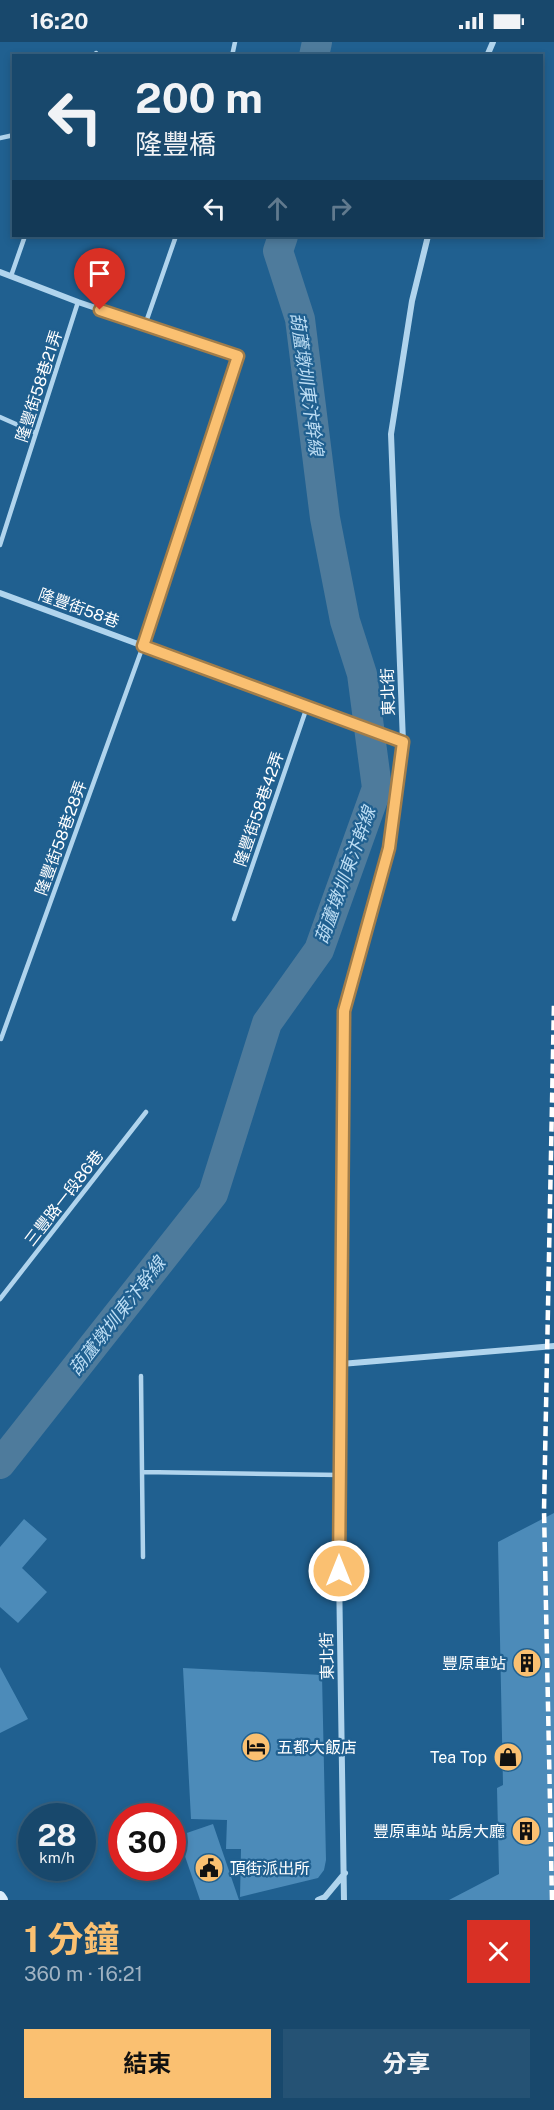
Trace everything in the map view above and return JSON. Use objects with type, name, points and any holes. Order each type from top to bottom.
[{"type":"street","name":"東北街","points":[[344,1900],[339,1583],[344,1011],[389,848],[403,742],[391,434],[412,302],[428,237]]},
{"type":"street","points":[[0,272],[78,302],[238,356],[143,646]]},
{"type":"street","name":"隆豐街58巷","points":[[0,593],[403,742]]},
{"type":"street","points":[[340,1364],[554,1346]]},
{"type":"street","points":[[318,1900],[325,1896],[345,1872]]},
{"type":"lane","points":[[11,276],[25,237]]},
{"type":"lane","points":[[144,325],[176,237]]},
{"type":"lane","name":"隆豐街58巷21弄","points":[[0,545],[78,302]]},
{"type":"lane","points":[[0,417],[36,433]]},
{"type":"lane","name":"隆豐街58巷28弄","points":[[1,1039],[143,646]]},
{"type":"lane","name":"隆豐街58巷42弄","points":[[234,919],[307,707]]},
{"type":"lane","name":"三豐路一段86巷","points":[[0,1299],[146,1112]]},
{"type":"lane","points":[[141,1376],[143,1557]]},
{"type":"lane","points":[[142,1472],[340,1475]]},
{"type":"building","name":"豐原車站","points":[[554,1513],[554,1900],[449,1900],[499,1874],[497,1788],[503,1785],[498,1542]]},
{"type":"building","points":[[24,1519],[47,1539],[22,1568],[47,1592],[18,1623],[0,1607],[0,1547]]},
{"type":"building","points":[[0,1667],[28,1719],[0,1733]]},
{"type":"building","name":"五都大飯店","points":[[183,1668],[322,1675],[326,1860],[324,1870],[318,1878],[240,1897],[241,1849],[226,1849],[227,1820],[191,1819]]},
{"type":"building","name":"頂街派出所","points":[[213,1824],[239,1900],[200,1900],[186,1859],[186,1833]]},
{"type":"waterway","name":"葫蘆墩圳東汴幹線","points":[[314,54],[317,42]]},
{"type":"waterway","name":"葫蘆墩圳東汴幹線","points":[[0,1464],[213,1194],[267,1023],[319,950],[377,788],[362,674],[345,621],[325,518],[300,319],[278,251],[283,237]]},
{"type":"railway","points":[[552,1900],[544,1510],[554,1002]]},
{"type":"place","name":"豐原車站","points":[[527,1663]]},
{"type":"place","name":"五都大飯店","points":[[256,1747]]},
{"type":"place","name":"Tea Top","points":[[508,1757]]},
{"type":"place","name":"豐原車站 站房大廳","points":[[526,1831]]},
{"type":"place","name":"頂街派出所","points":[[209,1868]]},
{"type":"route","points":[[100,310],[238,356],[143,646],[403,742],[389,848],[344,1011],[339,1571]]}]
